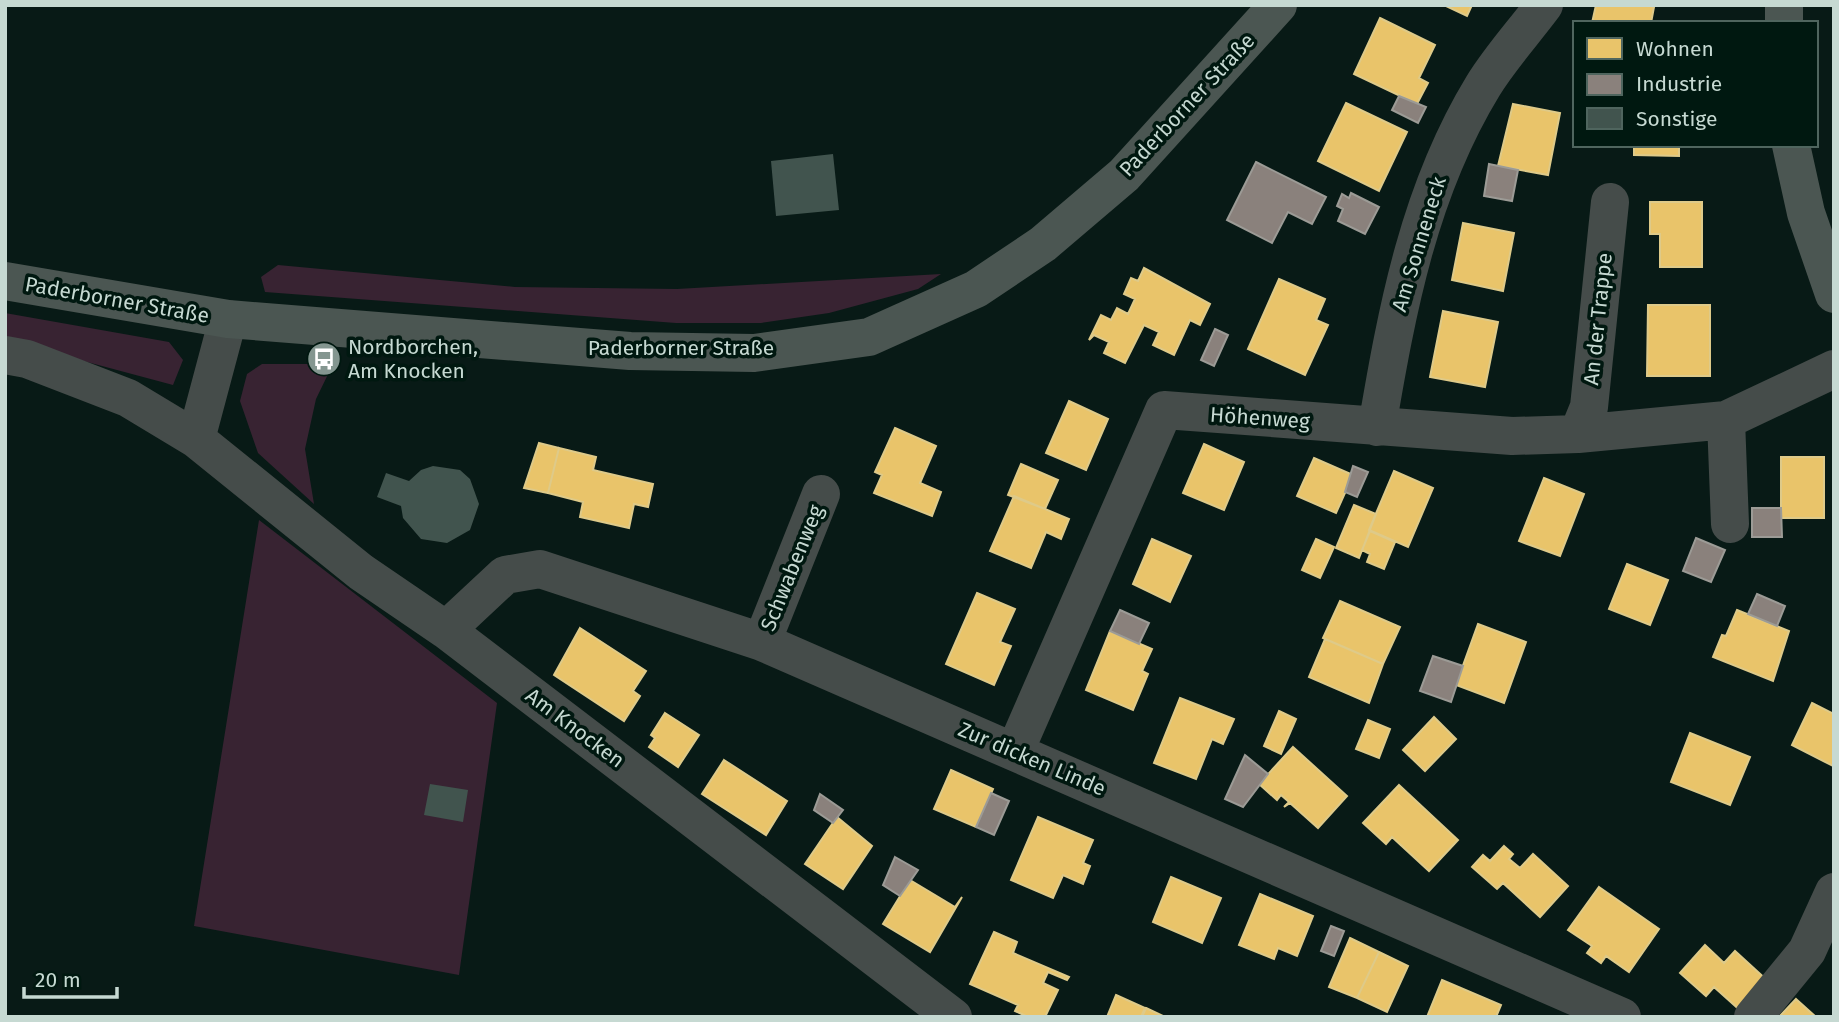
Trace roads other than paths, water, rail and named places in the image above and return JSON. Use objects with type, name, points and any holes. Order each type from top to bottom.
[{"type":"main road","name":"Paderborner Straße","points":[[5,281],[228,319],[630,351],[754,353],[869,337],[976,289],[1044,244],[1124,175],[1278,5]]},
{"type":"main road","points":[[1791,147],[1807,213],[1834,294]]},
{"type":"street","name":"Am Sonneneck","points":[[1377,427],[1398,303],[1432,188],[1483,86],[1544,5]]},
{"type":"street","name":"An der Trappe","points":[[1578,434],[1590,407],[1609,202]]},
{"type":"street","points":[[196,439],[228,319]]},
{"type":"street","name":"Am Knocken","points":[[5,355],[27,359],[128,398],[196,439],[360,572],[446,630],[953,1017]]},
{"type":"street","name":"Höhenweg","points":[[1015,751],[1164,410],[1512,436],[1578,434],[1726,420],[1834,369]]},
{"type":"street","points":[[1726,420],[1730,524]]},
{"type":"street","name":"Schwabenweg","points":[[762,642],[821,494]]},
{"type":"street","name":"Zur dicken Linde","points":[[446,630],[505,575],[540,569],[762,642],[845,681],[1015,751],[1622,1017]]},
{"type":"street","points":[[1753,1017],[1807,951],[1834,892]]},
{"type":"place","name":"Nordborchen, Am Knocken","points":[[324,359]]}]
